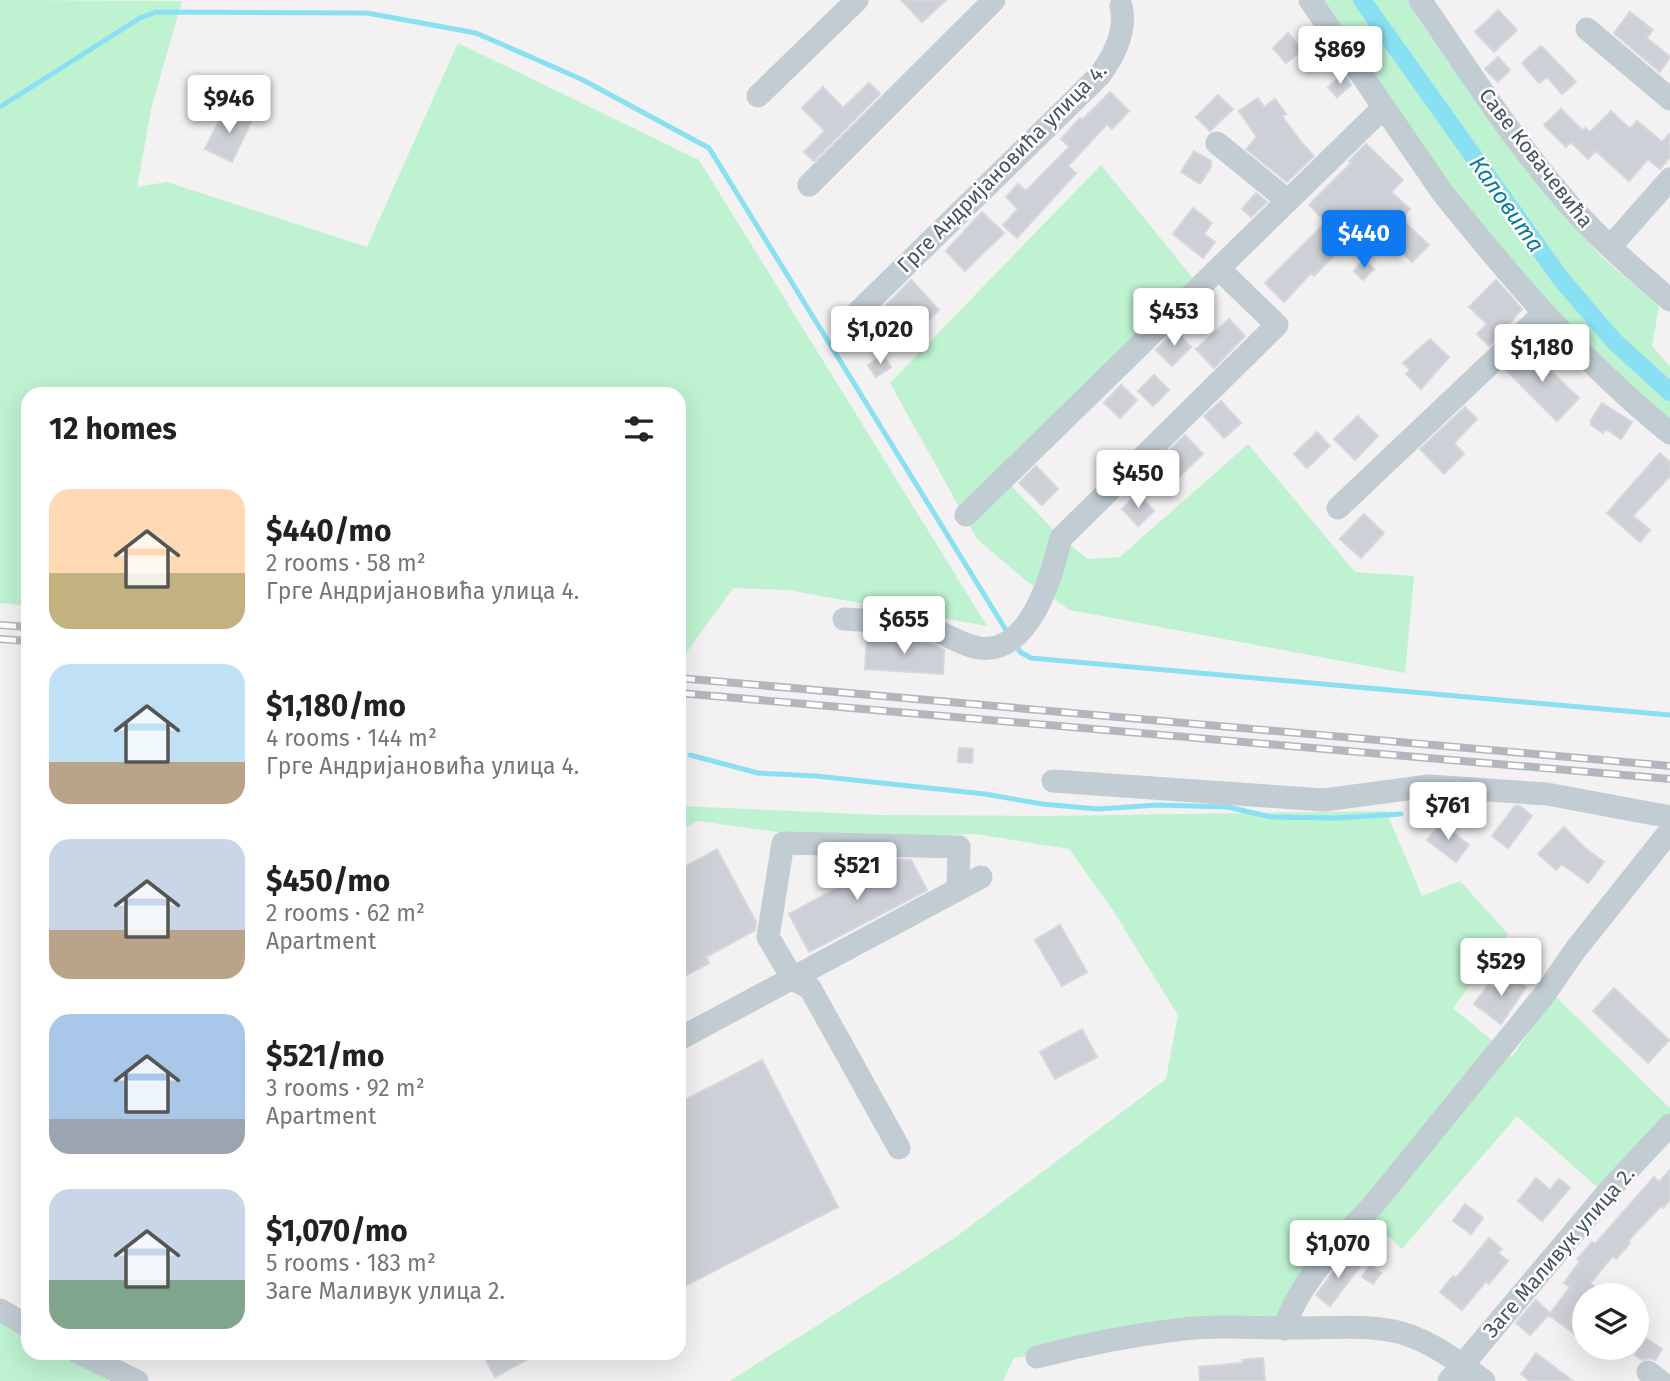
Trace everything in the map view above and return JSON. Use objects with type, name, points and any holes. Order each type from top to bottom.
[{"type":"street","points":[[758,96],[857,0]]},
{"type":"street","points":[[809,185],[994,0]]},
{"type":"street","points":[[1310,0],[1442,192],[1544,313],[1608,379],[1670,433]]},
{"type":"street","name":"Саве Ковачевића","points":[[1420,0],[1502,119],[1578,215],[1670,300]]},
{"type":"street","name":"Грге Андријановића улица 4.","points":[[853,317],[1099,76],[1121,34],[1126,2]]},
{"type":"street","points":[[1587,29],[1670,99]]},
{"type":"street","points":[[966,515],[1384,107]]},
{"type":"street","points":[[1217,144],[1288,201]]},
{"type":"street","points":[[1610,247],[1670,179]]},
{"type":"street","points":[[844,619],[922,625],[976,648],[992,649],[1004,645],[1021,630],[1039,605],[1052,575],[1061,538],[1277,325],[1219,269]]},
{"type":"street","points":[[1338,508],[1544,313]]},
{"type":"street","points":[[1053,781],[1324,800],[1429,786],[1547,794],[1670,817]]},
{"type":"street","points":[[1285,1329],[1293,1305],[1329,1255],[1544,995],[1576,949],[1670,831]]},
{"type":"street","points":[[899,1148],[810,988],[793,979],[768,937],[783,843],[959,847],[958,889]]},
{"type":"street","points":[[686,1035],[981,877]]},
{"type":"street","name":"Заге Маливук улица 2.","points":[[1456,1373],[1614,1186],[1670,1125]]},
{"type":"street","points":[[0,1310],[21,1322]]},
{"type":"street","points":[[1037,1357],[1096,1341],[1184,1329],[1242,1326],[1285,1329],[1359,1328],[1398,1332],[1423,1340],[1456,1373],[1484,1381]]},
{"type":"street","points":[[98,1360],[137,1381]]},
{"type":"green space","points":[[0,0],[182,1],[152,105],[137,187],[167,182],[367,247],[458,43],[699,160],[987,626],[788,590],[733,588],[686,653],[686,387],[21,387],[21,605],[0,603]]},
{"type":"green space","points":[[1310,0],[1419,0],[1548,198],[1604,259],[1659,306],[1652,346],[1670,367],[1670,424],[1544,313]]},
{"type":"green space","points":[[1101,165],[1200,287],[1004,478],[1061,538],[1088,559],[1120,557],[1248,444],[1355,572],[1414,576],[1405,673],[1070,610],[1024,579],[977,539],[890,383]]},
{"type":"green space","points":[[686,806],[880,815],[1040,816],[1386,811],[1422,896],[1460,881],[1508,934],[1453,1008],[1512,1057],[1554,995],[1670,1108],[1670,1125],[1606,1195],[1517,1116],[1402,1249],[1365,1215],[1285,1329],[1184,1329],[1014,1358],[1003,1381],[730,1381],[953,1239],[1166,1079],[1178,1015],[1114,912],[1069,849],[976,834],[827,839],[698,821],[686,827]]},
{"type":"green space","points":[[0,1322],[21,1332],[21,1360],[73,1360],[109,1381],[0,1381]]},
{"type":"building","points":[[901,0],[946,0],[922,22]]},
{"type":"building","points":[[1498,10],[1517,30],[1494,52],[1475,32]]},
{"type":"building","points":[[1630,12],[1653,30],[1647,38],[1670,57],[1660,72],[1614,33]]},
{"type":"building","points":[[1288,33],[1302,50],[1286,63],[1273,48]]},
{"type":"building","points":[[1541,46],[1576,82],[1562,94],[1547,77],[1539,83],[1522,63]]},
{"type":"building","points":[[1498,57],[1510,70],[1498,82],[1485,69]]},
{"type":"building","points":[[1344,74],[1351,85],[1337,97],[1328,87]]},
{"type":"building","points":[[869,83],[880,94],[814,161],[804,152],[825,131],[802,108],[823,87],[843,108]]},
{"type":"building","points":[[1110,92],[1129,111],[1112,129],[1107,124],[1068,166],[1076,173],[1017,238],[1003,225],[1018,209],[1006,197],[1018,184],[1026,191],[1069,147],[1061,139]]},
{"type":"building","points":[[1218,95],[1233,109],[1210,131],[1196,117]]},
{"type":"building","points":[[1258,98],[1264,107],[1275,99],[1286,114],[1282,116],[1314,156],[1287,182],[1246,149],[1257,137],[1239,111]]},
{"type":"building","points":[[226,107],[252,120],[232,162],[205,149]]},
{"type":"building","points":[[1561,109],[1583,131],[1585,128],[1590,132],[1611,111],[1630,129],[1637,121],[1662,142],[1670,133],[1670,157],[1660,169],[1648,159],[1629,181],[1596,151],[1588,159],[1571,142],[1566,147],[1544,125]]},
{"type":"building","points":[[1366,144],[1403,180],[1391,192],[1410,209],[1401,219],[1429,245],[1412,262],[1402,253],[1406,249],[1364,214],[1337,241],[1343,246],[1314,276],[1311,273],[1284,302],[1265,283],[1326,222],[1309,205]]},
{"type":"building","points":[[1194,151],[1211,161],[1211,167],[1200,184],[1181,172]]},
{"type":"building","points":[[1256,193],[1267,202],[1251,217],[1242,209]]},
{"type":"building","points":[[1193,208],[1212,223],[1204,234],[1215,242],[1203,258],[1173,234]]},
{"type":"building","points":[[982,212],[1004,233],[965,271],[946,251]]},
{"type":"building","points":[[1364,260],[1374,269],[1363,280],[1354,271]]},
{"type":"building","points":[[911,280],[939,310],[913,334],[912,332],[882,355],[866,333],[893,312],[886,305]]},
{"type":"building","points":[[1496,280],[1522,309],[1489,346],[1477,334],[1487,324],[1469,307]]},
{"type":"building","points":[[1229,319],[1245,336],[1214,368],[1196,349]]},
{"type":"building","points":[[1175,330],[1191,347],[1172,366],[1156,350]]},
{"type":"building","points":[[1430,339],[1449,357],[1421,389],[1406,374],[1410,370],[1403,363]]},
{"type":"building","points":[[1527,348],[1579,398],[1557,421],[1505,369]]},
{"type":"building","points":[[883,355],[891,367],[876,377],[868,365]]},
{"type":"building","points":[[1154,375],[1169,390],[1153,406],[1138,391]]},
{"type":"building","points":[[1121,385],[1137,400],[1120,418],[1104,403]]},
{"type":"building","points":[[1221,401],[1241,423],[1224,438],[1204,416]]},
{"type":"building","points":[[1602,403],[1632,422],[1621,439],[1606,429],[1603,433],[1591,425],[1591,420]]},
{"type":"building","points":[[1465,407],[1477,419],[1454,443],[1464,454],[1444,474],[1420,449]]},
{"type":"building","points":[[1358,416],[1378,436],[1355,460],[1334,439]]},
{"type":"building","points":[[1317,432],[1330,446],[1307,468],[1294,454]]},
{"type":"building","points":[[1185,435],[1203,454],[1180,476],[1162,458]]},
{"type":"building","points":[[1660,453],[1670,462],[1670,476],[1633,516],[1650,530],[1640,542],[1607,513]]},
{"type":"building","points":[[1036,466],[1058,489],[1042,505],[1019,483]]},
{"type":"building","points":[[1138,493],[1154,511],[1138,526],[1122,509]]},
{"type":"building","points":[[1364,514],[1384,533],[1361,558],[1340,539]]},
{"type":"building","points":[[867,637],[924,641],[938,647],[944,650],[943,674],[865,669]]},
{"type":"building","points":[[959,748],[973,749],[972,763],[958,762]]},
{"type":"building","points":[[1515,806],[1520,806],[1532,816],[1508,848],[1492,836]]},
{"type":"building","points":[[1441,823],[1469,845],[1456,862],[1427,840]]},
{"type":"building","points":[[1564,827],[1604,862],[1588,883],[1562,864],[1556,870],[1538,854]]},
{"type":"building","points":[[717,849],[756,922],[755,930],[706,957],[709,963],[686,975],[686,866]]},
{"type":"building","points":[[891,859],[911,860],[927,890],[809,952],[789,914]]},
{"type":"building","points":[[1060,925],[1087,972],[1062,986],[1035,940]]},
{"type":"building","points":[[1506,973],[1526,987],[1501,1024],[1474,1004],[1488,985],[1494,989]]},
{"type":"building","points":[[1614,988],[1669,1040],[1648,1063],[1593,1011]]},
{"type":"building","points":[[1082,1029],[1097,1057],[1055,1079],[1040,1052]]},
{"type":"building","points":[[762,1060],[838,1207],[686,1285],[686,1099]]},
{"type":"building","points":[[1670,1170],[1670,1200],[1663,1208],[1661,1206],[1628,1241],[1630,1243],[1616,1259],[1613,1256],[1590,1283],[1572,1283],[1572,1332],[1549,1315],[1570,1287],[1564,1283],[1580,1261],[1577,1259],[1592,1242],[1595,1244],[1654,1177],[1659,1182]]},
{"type":"building","points":[[1536,1178],[1550,1190],[1559,1179],[1570,1188],[1542,1221],[1518,1201]]},
{"type":"building","points":[[1465,1204],[1483,1218],[1471,1234],[1453,1221]]},
{"type":"building","points":[[1489,1238],[1502,1249],[1498,1253],[1508,1261],[1489,1284],[1486,1281],[1462,1310],[1440,1292],[1453,1276],[1456,1278]]},
{"type":"building","points":[[1346,1255],[1361,1265],[1330,1306],[1316,1295]]},
{"type":"building","points":[[1370,1265],[1381,1273],[1373,1284],[1362,1277]]},
{"type":"building","points":[[1536,1300],[1550,1313],[1530,1335],[1516,1323]]},
{"type":"building","points":[[1649,1340],[1662,1349],[1655,1360],[1649,1358]]},
{"type":"building","points":[[1536,1353],[1573,1381],[1530,1381],[1521,1374]]},
{"type":"building","points":[[1263,1358],[1265,1381],[1200,1381],[1199,1367]]},
{"type":"building","points":[[486,1360],[526,1360],[495,1377]]},
{"type":"waterway","name":"Каловита","points":[[1362,0],[1561,279],[1614,341],[1670,392]]},
{"type":"waterway","points":[[0,107],[140,18],[156,12],[367,13],[476,33],[581,79],[709,148],[1009,635]]},
{"type":"waterway","points":[[1015,643],[1020,652],[1031,658],[1670,715]]},
{"type":"waterway","points":[[690,755],[758,773],[816,776],[1098,809],[1158,805],[1228,807],[1271,817],[1336,818],[1401,814]]},
{"type":"railway","points":[[0,625],[21,626]]},
{"type":"railway","points":[[0,639],[21,640]]},
{"type":"railway","points":[[686,679],[1670,766]]},
{"type":"railway","points":[[686,694],[1670,779]]}]
